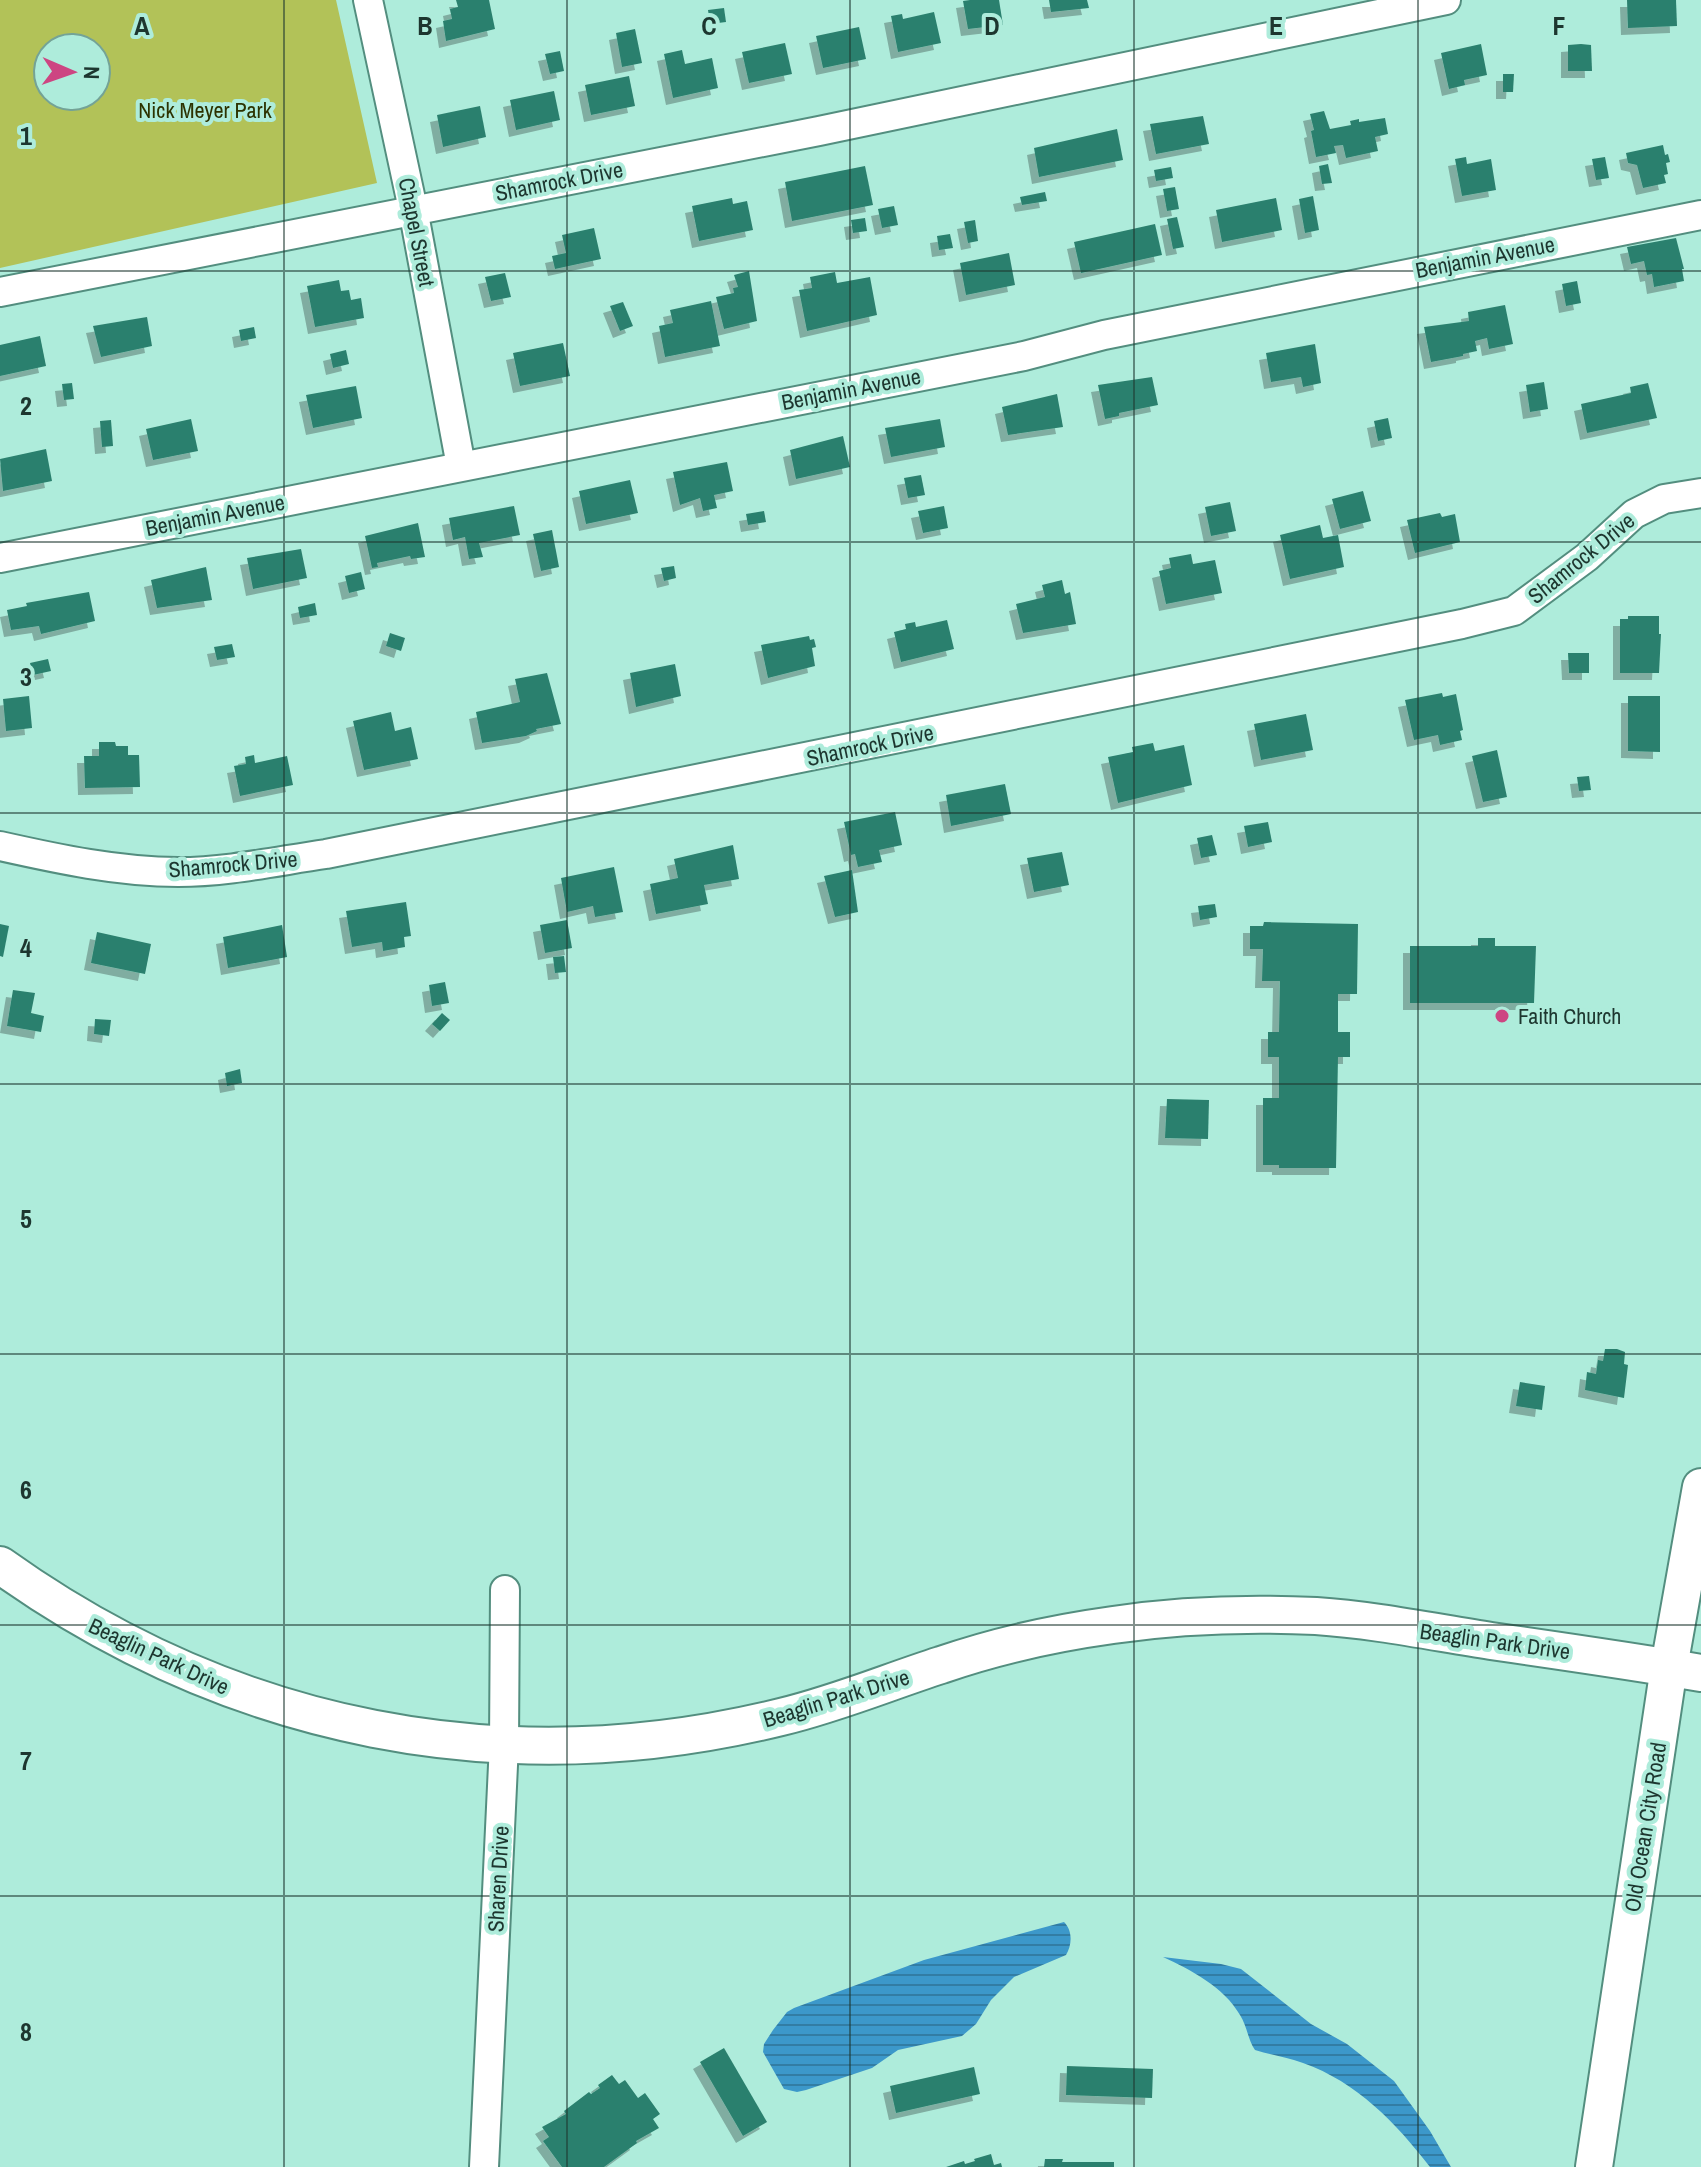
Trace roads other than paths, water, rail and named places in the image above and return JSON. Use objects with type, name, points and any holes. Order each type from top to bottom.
[{"type":"main road","name":"Old Ocean City Road","points":[[1594,2167],[1685,1670],[1701,1487]]},
{"type":"main road","name":"Beaglin Park Drive","points":[[0,1565],[78,1618],[188,1674],[286,1708],[373,1729],[454,1741],[576,1745],[628,1742],[735,1728],[815,1708],[945,1663],[1038,1639],[1112,1625],[1202,1616],[1279,1615],[1348,1620],[1685,1670]]},
{"type":"street","name":"Chapel Street","points":[[368,0],[413,209],[461,466]]},
{"type":"street","name":"Shamrock Drive","points":[[0,292],[819,131],[1446,0]]},
{"type":"street","name":"Benjamin Avenue","points":[[0,558],[1024,356],[1104,335],[1701,215]]},
{"type":"street","name":"Shamrock Drive","points":[[0,846],[118,868],[175,872],[208,871],[326,854],[1462,624],[1514,611],[1576,566],[1634,514],[1664,499],[1701,493]]},
{"type":"street","name":"Sharen Drive","points":[[484,2167],[504,1744],[505,1590]]},
{"type":"water","points":[[1064,1922],[1071,1938],[1066,1955],[1014,1977],[991,2000],[976,2024],[962,2036],[898,2050],[872,2068],[797,2092],[784,2089],[763,2052],[764,2044],[773,2030],[794,2008],[924,1960]]},
{"type":"water","points":[[1163,1957],[1241,1969],[1311,2024],[1347,2044],[1394,2081],[1451,2167],[1430,2167],[1389,2120],[1341,2081],[1303,2063],[1255,2050],[1242,2019],[1225,1996],[1195,1974]]},
{"type":"place","name":"Faith Church","points":[[1502,1016]]},
{"type":"park label","name":"Nick Meyer Park","points":[[205,110]]}]
